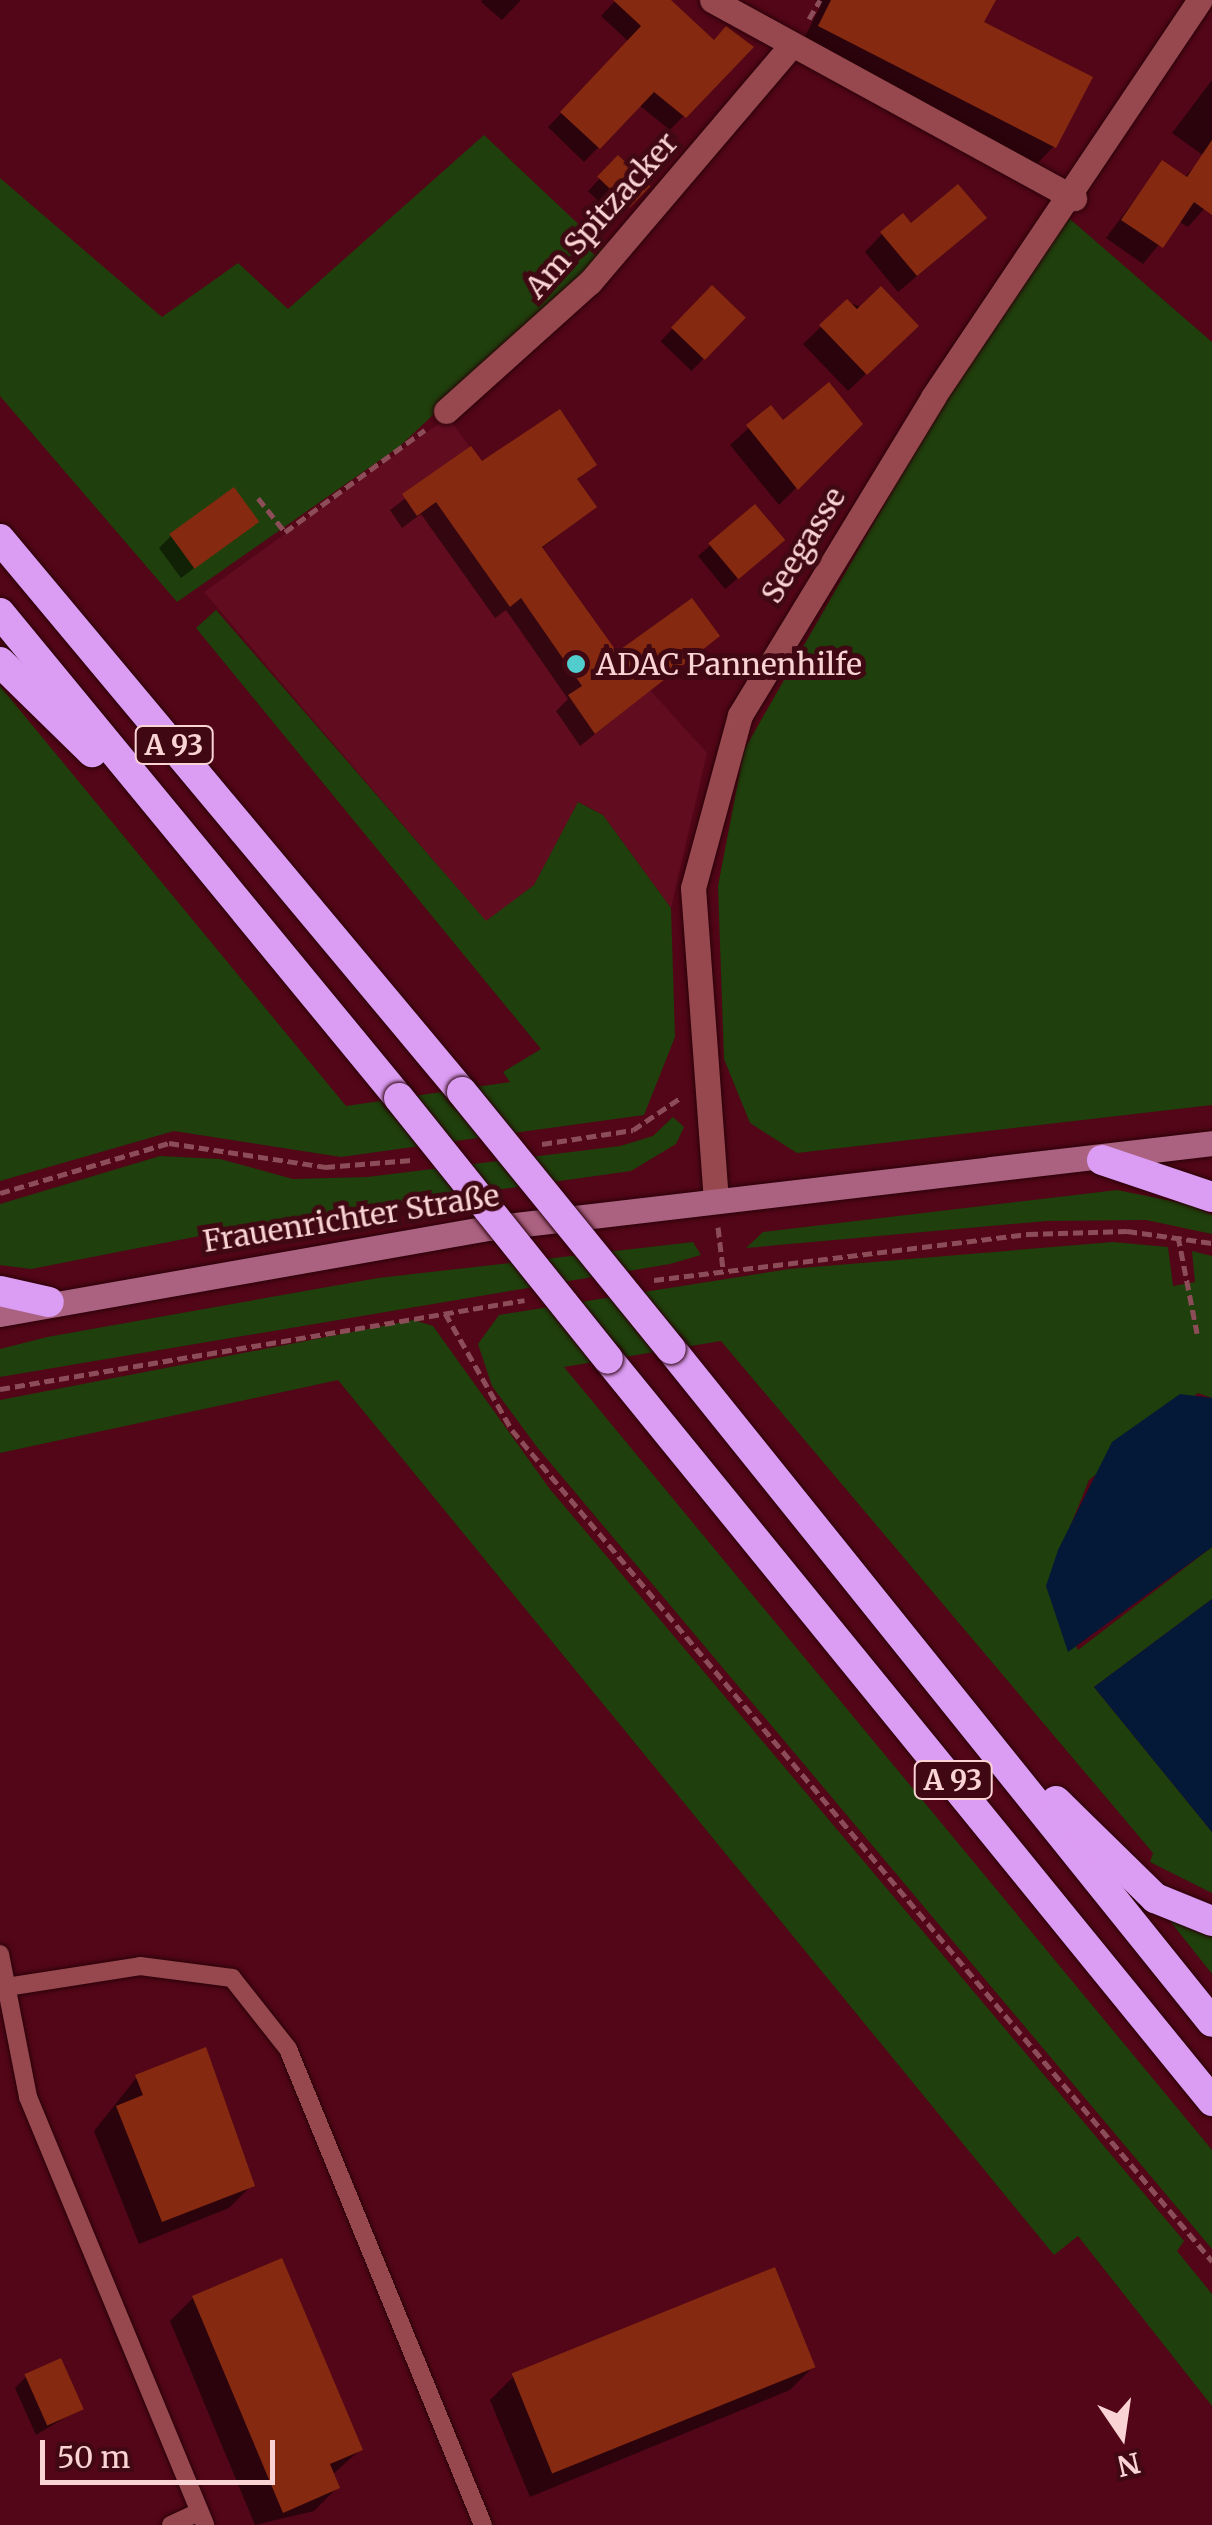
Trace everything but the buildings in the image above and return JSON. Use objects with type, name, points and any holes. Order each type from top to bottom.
[{"type":"highway","name":"A 93","points":[[0,539],[462,1092],[1212,2022]]},
{"type":"highway","name":"A 93","points":[[0,612],[1212,2101]]},
{"type":"highway","points":[[0,662],[194,852]]},
{"type":"highway","points":[[1102,1160],[1212,1197]]},
{"type":"highway","points":[[0,1292],[49,1302]]},
{"type":"highway","points":[[965,1712],[1156,1898],[1212,1921]]},
{"type":"main road","name":"Frauenrichter Straße","points":[[0,1314],[49,1302],[490,1228],[1102,1160],[1212,1143]]},
{"type":"street","points":[[712,0],[1074,198]]},
{"type":"street","name":"Seegasse","points":[[716,1201],[693,888],[740,715],[933,397],[1074,198],[1200,0]]},
{"type":"street","name":"Am Spitzacker","points":[[446,411],[590,282],[790,46]]},
{"type":"lane","points":[[0,1954],[28,2097],[202,2518],[170,2525]]},
{"type":"lane","points":[[4,1988],[140,1966],[232,1978],[288,2048],[483,2525]]},
{"type":"path","points":[[258,498],[286,532],[446,411]]},
{"type":"path","points":[[522,1146],[634,1130],[680,1098],[708,1096]]},
{"type":"path","points":[[0,1193],[169,1144],[324,1168],[430,1158]]},
{"type":"path","points":[[716,1201],[723,1268]]},
{"type":"path","points":[[648,1280],[1028,1234],[1178,1236],[1212,1243]]},
{"type":"path","points":[[1178,1236],[1197,1333]]},
{"type":"path","points":[[0,1388],[537,1298]]},
{"type":"path","points":[[444,1313],[512,1430],[1212,2260]]},
{"type":"shaded area","points":[[448,417],[622,659],[707,753],[671,908],[603,815],[579,802],[534,885],[486,922],[204,592]]},
{"type":"green space","points":[[484,135],[607,251],[400,446],[177,602],[0,396],[0,178],[162,317],[238,263],[288,309]]},
{"type":"green space","points":[[1055,206],[1212,342],[1212,1105],[797,1153],[750,1123],[724,1059],[718,886],[744,750]]},
{"type":"green space","points":[[216,610],[486,921],[534,885],[578,802],[603,815],[671,908],[675,1037],[644,1115],[341,1157],[174,1131],[0,1181],[0,686],[346,1106],[510,1082],[503,1072],[541,1049],[196,628]]},
{"type":"green space","points":[[673,1117],[684,1127],[676,1144],[631,1171],[276,1221],[31,1269],[0,1265],[0,1204],[160,1156],[220,1159],[293,1179],[367,1177],[620,1146],[653,1136]]},
{"type":"green space","points":[[1117,1190],[1192,1205],[1212,1215],[1212,1234],[1146,1220],[1047,1221],[746,1248],[763,1232]]},
{"type":"green space","points":[[693,1242],[701,1255],[670,1264],[0,1377],[0,1349],[47,1337],[378,1278]]},
{"type":"green space","points":[[1113,1242],[1168,1247],[1173,1286],[1195,1282],[1192,1251],[1212,1256],[1212,1398],[1198,1393],[1089,1480],[1046,1586],[1078,1650],[1212,1547],[1212,1599],[1094,1687],[1212,1832],[1212,1893],[1150,1862],[1153,1853],[721,1341],[564,1367],[1212,2150],[1212,2249],[537,1447],[492,1386],[478,1344],[499,1315],[789,1269]]},
{"type":"green space","points":[[414,1320],[433,1326],[549,1488],[1184,2241],[1177,2251],[1212,2294],[1212,2406],[1078,2236],[1054,2255],[338,1380],[0,1453],[0,1400]]},
{"type":"green space","points":[[1163,1912],[1212,1934],[1212,1974]]},
{"type":"water","points":[[1180,1394],[1212,1398],[1212,1547],[1068,1652],[1046,1586],[1058,1550],[1112,1442]]},
{"type":"water","points":[[1212,1599],[1212,1832],[1094,1687]]},
{"type":"place","name":"ADAC Pannenhilfe","points":[[576,664]]}]
